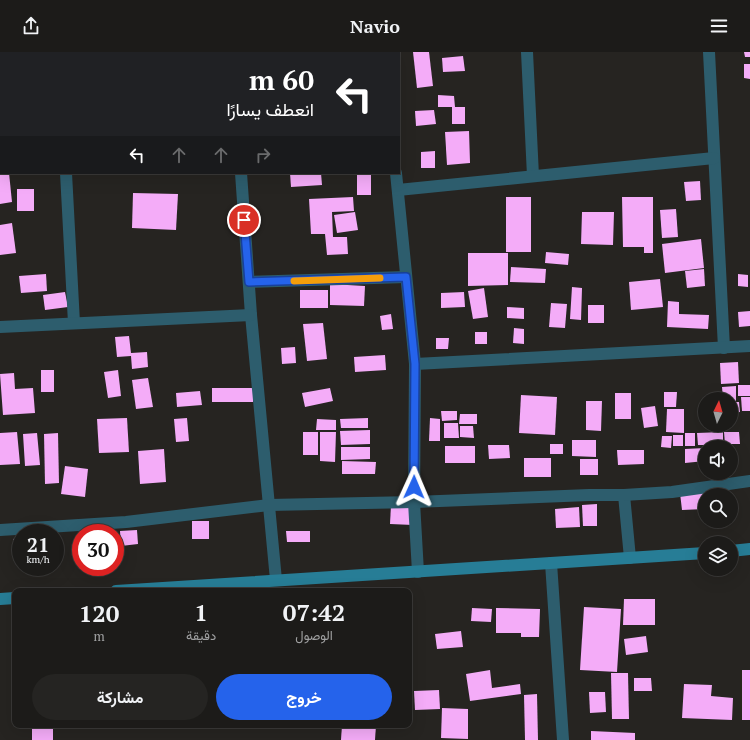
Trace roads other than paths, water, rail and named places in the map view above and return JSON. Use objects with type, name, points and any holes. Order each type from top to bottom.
[{"type":"street","points":[[527,52],[533,176]]},
{"type":"street","points":[[709,52],[724,348]]},
{"type":"street","points":[[398,190],[714,158]]},
{"type":"street","points":[[66,174],[74,323]]},
{"type":"street","points":[[241,174],[251,315],[276,580]]},
{"type":"street","points":[[396,174],[415,364],[414,502],[418,572]]},
{"type":"street","points":[[249,282],[406,277]]},
{"type":"street","points":[[0,327],[251,315]]},
{"type":"street","points":[[415,364],[750,346]]},
{"type":"street","points":[[0,530],[126,522],[269,505],[624,495],[672,492],[750,481]]},
{"type":"street","points":[[624,495],[630,558]]},
{"type":"street","points":[[738,550],[750,549]]},
{"type":"street","points":[[160,588],[698,553]]},
{"type":"street","points":[[551,563],[563,740]]},
{"type":"street","points":[[0,599],[12,598]]}]
